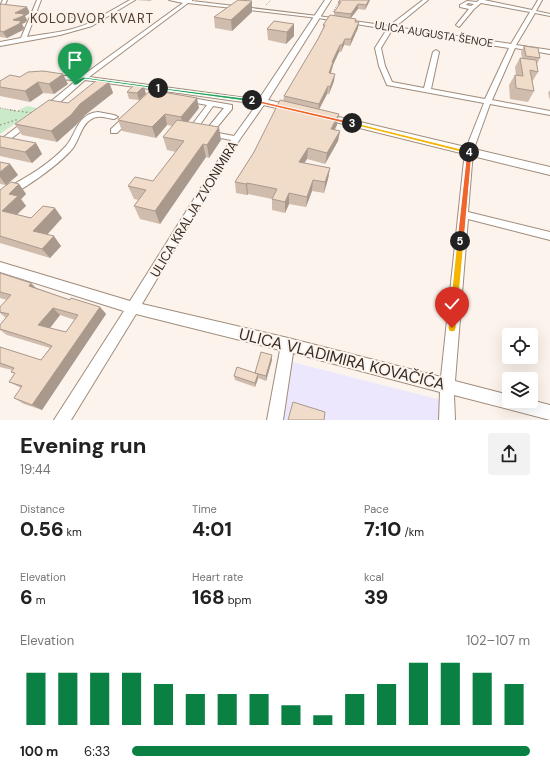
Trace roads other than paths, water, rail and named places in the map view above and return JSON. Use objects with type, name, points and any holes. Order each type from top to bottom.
[{"type":"main road","name":"ULICA KRALJA ZVONIMIRA","points":[[262,102],[328,0]]},
{"type":"main road","points":[[262,102],[550,171]]},
{"type":"street","points":[[0,10],[2,0]]},
{"type":"street","points":[[24,40],[39,0]]},
{"type":"street","points":[[0,44],[77,29],[90,25],[133,0]]},
{"type":"street","name":"ULICA AUGUSTA ŠENOE","points":[[171,0],[318,17],[550,52]]},
{"type":"street","points":[[426,0],[390,28],[378,48],[382,66],[389,84],[550,113]]},
{"type":"street","points":[[447,420],[447,386],[469,151],[488,101],[514,46],[540,0]]},
{"type":"street","points":[[0,144],[84,78],[189,1]]},
{"type":"street","points":[[458,25],[480,1]]},
{"type":"street","points":[[472,8],[462,6],[467,2],[480,1],[550,15]]},
{"type":"street","points":[[66,15],[102,18]]},
{"type":"street","points":[[427,91],[436,52]]},
{"type":"street","points":[[45,78],[84,78],[262,102]]},
{"type":"street","points":[[160,88],[154,94],[229,107],[208,134]]},
{"type":"street","name":"ULICA KRALJA ZVONIMIRA","points":[[62,420],[133,308],[236,139],[262,102]]},
{"type":"street","points":[[211,104],[192,130],[236,139]]},
{"type":"street","points":[[114,131],[137,110]]},
{"type":"street","points":[[0,196],[32,177],[60,156],[71,145],[81,124],[91,116],[97,114],[114,117]]},
{"type":"street","points":[[463,214],[550,236]]},
{"type":"street","name":"ULICA VLADIMIRA KOVAČIĆA","points":[[0,267],[133,308],[288,345],[550,413]]},
{"type":"street","points":[[275,420],[288,345]]},
{"type":"district","name":"KOLODVOR KVART","points":[[92,18]]}]
